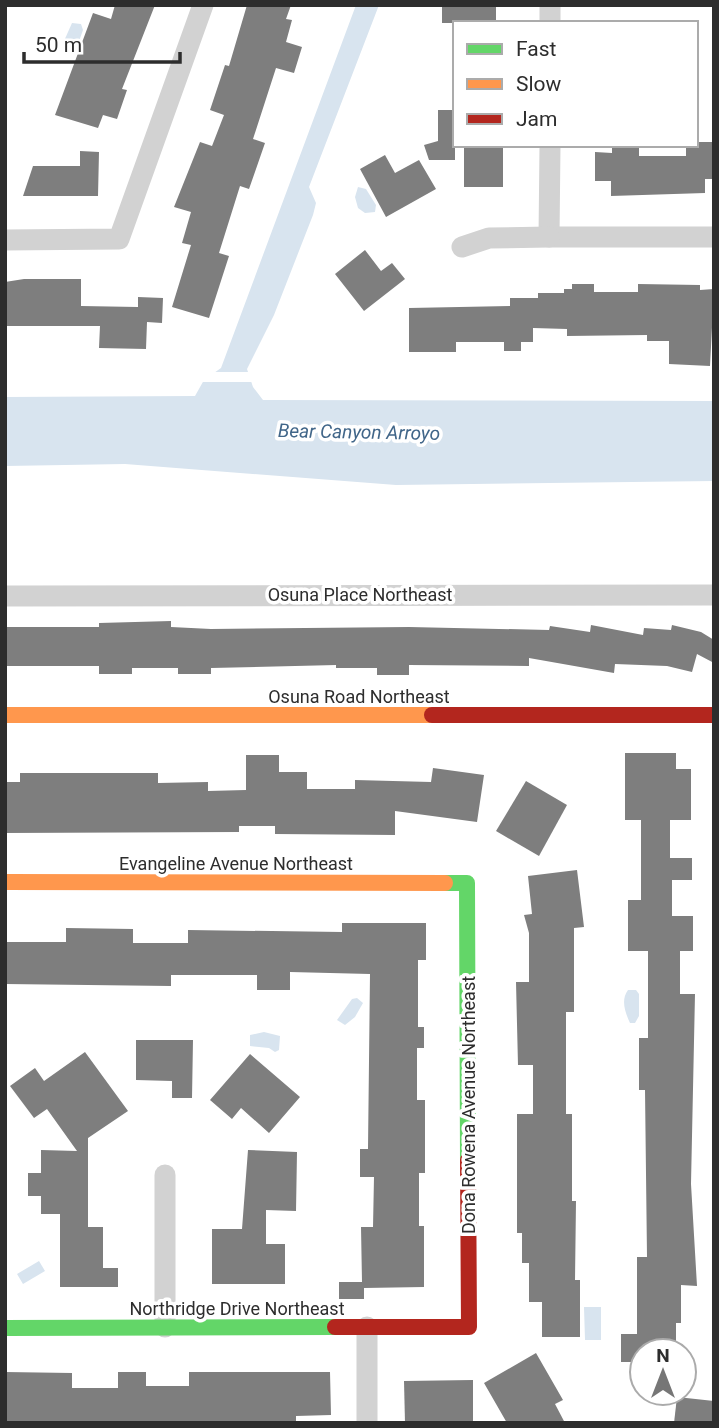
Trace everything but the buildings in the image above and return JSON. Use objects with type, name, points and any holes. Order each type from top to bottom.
[{"type":"street","points":[[5,240],[119,239],[203,5]]},
{"type":"street","points":[[550,147],[550,237]]},
{"type":"street","points":[[463,247],[489,238],[714,237]]},
{"type":"street","name":"Osuna Place Northeast","points":[[5,596],[530,593],[714,595]]},
{"type":"street","name":"Osuna Road Northeast","points":[[5,715],[714,715]]},
{"type":"street","name":"Evangeline Avenue Northeast","points":[[5,882],[467,883]]},
{"type":"street","name":"Dona Rowena Avenue Northeast","points":[[467,883],[469,1327]]},
{"type":"street","points":[[164,1175],[165,1328]]},
{"type":"street","name":"Northridge Drive Northeast","points":[[5,1328],[469,1327]]},
{"type":"street","points":[[367,1328],[367,1423]]},
{"type":"water","name":"Bear Canyon Arroyo","points":[[356,5],[379,5],[309,187],[316,203],[313,215],[274,315],[247,369],[253,387],[263,400],[714,401],[714,481],[396,485],[125,464],[5,466],[5,397],[195,396],[204,380],[221,368]]},
{"type":"water","points":[[72,23],[81,24],[83,30],[77,47],[71,50],[64,41]]},
{"type":"water","points":[[358,187],[366,189],[376,205],[375,212],[365,213],[358,208],[355,197]]},
{"type":"water","points":[[628,990],[636,990],[639,994],[639,1016],[635,1023],[630,1023],[624,1007]]},
{"type":"water","points":[[357,998],[363,1003],[355,1017],[345,1025],[337,1020],[352,999]]},
{"type":"water","points":[[264,1032],[280,1036],[279,1050],[275,1052],[269,1048],[250,1046],[250,1035]]},
{"type":"water","points":[[39,1261],[45,1271],[23,1284],[17,1274]]},
{"type":"water","points":[[584,1307],[601,1307],[601,1340],[585,1340]]},
{"type":"pier","points":[[209,372],[251,372],[255,382],[201,382]]},
{"type":"traffic: fast","points":[[445,883],[467,883],[468,1160]]},
{"type":"traffic: fast","points":[[5,1328],[335,1327]]},
{"type":"traffic: slow","points":[[5,715],[432,715]]},
{"type":"traffic: slow","points":[[5,882],[445,883]]},
{"type":"traffic: jam","points":[[432,715],[714,715]]},
{"type":"traffic: jam","points":[[335,1327],[469,1327],[468,1160]]}]
